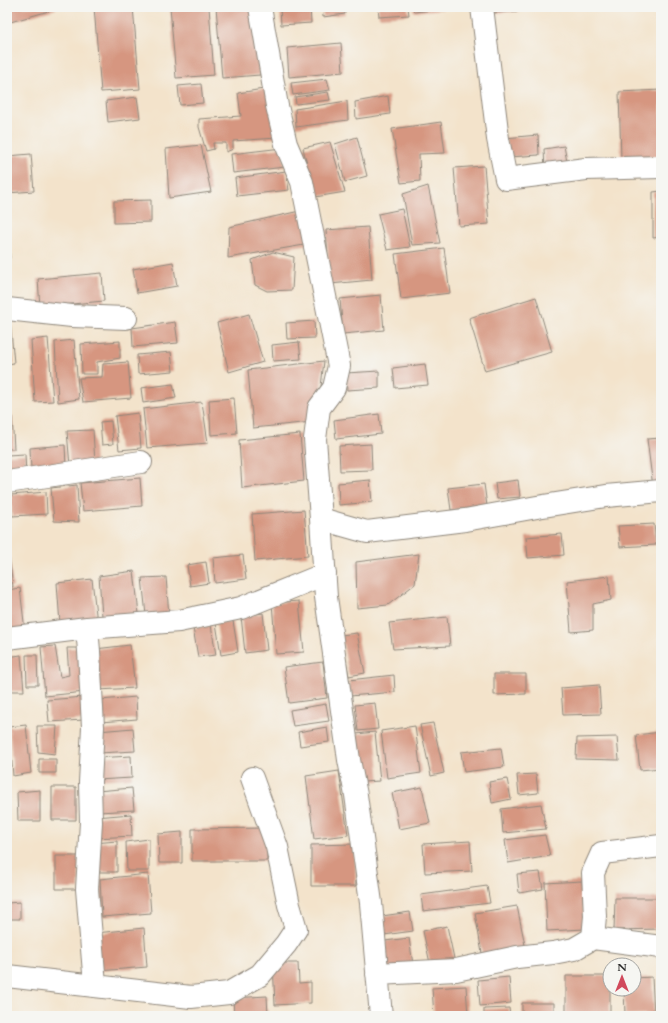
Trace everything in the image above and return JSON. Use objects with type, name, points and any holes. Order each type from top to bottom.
[{"type":"street","points":[[260,7],[277,106],[286,144],[302,182],[339,366],[334,388],[318,408],[315,439],[326,597],[371,903],[381,1016]]},
{"type":"street","points":[[482,7],[498,139],[506,179],[586,169],[661,167]]},
{"type":"street","points":[[7,309],[72,316],[126,318]]},
{"type":"street","points":[[7,482],[141,462]]},
{"type":"street","points":[[321,519],[367,532],[465,520],[606,496],[661,491]]},
{"type":"street","points":[[7,638],[87,628],[179,621],[241,608],[325,574]]},
{"type":"street","points":[[87,628],[93,727],[90,782],[91,822],[87,889],[94,986]]},
{"type":"street","points":[[7,976],[191,997],[229,993],[260,975],[296,930],[289,905],[277,847],[252,778]]},
{"type":"street","points":[[593,938],[596,916],[593,873],[602,853],[661,846]]},
{"type":"street","points":[[377,974],[456,970],[517,957],[574,949],[593,938],[661,947]]},
{"type":"building","points":[[7,7],[55,7],[56,9],[7,23]]},
{"type":"building","points":[[94,7],[133,7],[140,89],[101,92]]},
{"type":"building","points":[[170,7],[209,7],[214,75],[176,78]]},
{"type":"building","points":[[216,7],[255,7],[260,75],[222,78]]},
{"type":"building","points":[[280,7],[310,7],[311,23],[281,25]]},
{"type":"building","points":[[322,7],[344,7],[345,14],[323,17]]},
{"type":"building","points":[[378,7],[408,7],[409,15],[379,17]]},
{"type":"building","points":[[413,7],[444,7],[444,9],[414,12]]},
{"type":"building","points":[[492,7],[522,7],[522,11],[492,13]]},
{"type":"building","points":[[341,43],[343,72],[289,77],[287,48]]},
{"type":"building","points":[[327,79],[330,90],[293,95],[291,83]]},
{"type":"building","points":[[201,84],[203,103],[180,105],[178,86]]},
{"type":"building","points":[[270,88],[277,138],[233,141],[233,149],[226,152],[226,143],[213,143],[214,149],[206,151],[199,127],[199,119],[241,116],[238,93]]},
{"type":"building","points":[[661,90],[661,157],[621,159],[619,92]]},
{"type":"building","points":[[328,92],[330,100],[296,104],[295,97]]},
{"type":"building","points":[[388,96],[390,114],[356,119],[355,102]]},
{"type":"building","points":[[137,97],[140,118],[108,122],[106,101]]},
{"type":"building","points":[[347,101],[348,120],[296,127],[295,109]]},
{"type":"building","points":[[441,122],[445,153],[419,154],[420,181],[401,183],[392,129]]},
{"type":"building","points":[[538,135],[539,155],[509,157],[505,138]]},
{"type":"building","points":[[357,137],[367,176],[345,182],[335,144]]},
{"type":"building","points":[[330,142],[345,192],[315,197],[303,148]]},
{"type":"building","points":[[201,145],[211,192],[169,198],[166,149]]},
{"type":"building","points":[[564,146],[568,167],[545,171],[544,149]]},
{"type":"building","points":[[282,148],[285,167],[233,173],[231,154]]},
{"type":"building","points":[[31,154],[34,191],[7,193],[7,156]]},
{"type":"building","points":[[484,166],[489,224],[459,226],[454,168]]},
{"type":"building","points":[[286,171],[289,190],[237,196],[235,178]]},
{"type":"building","points":[[428,186],[440,243],[412,245],[403,194]]},
{"type":"building","points":[[661,191],[661,237],[653,238],[653,192]]},
{"type":"building","points":[[151,200],[151,222],[114,223],[114,201]]},
{"type":"building","points":[[402,209],[410,247],[387,250],[378,214]]},
{"type":"building","points":[[304,210],[310,244],[228,258],[229,227]]},
{"type":"building","points":[[368,227],[372,280],[330,284],[326,230]]},
{"type":"building","points":[[8,235],[10,258],[7,258]]},
{"type":"building","points":[[444,248],[450,293],[401,299],[395,254]]},
{"type":"building","points":[[273,252],[294,257],[292,290],[267,291],[255,285],[252,260]]},
{"type":"building","points":[[173,262],[177,286],[137,293],[133,269]]},
{"type":"building","points":[[102,273],[104,301],[40,307],[38,279]]},
{"type":"building","points":[[381,295],[384,330],[343,334],[340,299]]},
{"type":"building","points":[[536,297],[552,352],[485,371],[469,318]]},
{"type":"building","points":[[249,314],[263,362],[229,372],[217,323]]},
{"type":"building","points":[[10,319],[14,363],[7,364],[7,320]]},
{"type":"building","points":[[314,321],[315,338],[287,339],[286,323]]},
{"type":"building","points":[[175,322],[178,343],[133,347],[132,328]]},
{"type":"building","points":[[48,338],[53,401],[35,402],[31,340]]},
{"type":"building","points":[[74,340],[79,399],[58,402],[55,342]]},
{"type":"building","points":[[120,341],[120,358],[97,362],[97,374],[82,374],[81,344]]},
{"type":"building","points":[[299,342],[301,359],[273,361],[272,345]]},
{"type":"building","points":[[171,352],[173,371],[138,374],[137,355]]},
{"type":"building","points":[[324,361],[320,395],[312,422],[253,428],[248,370]]},
{"type":"building","points":[[128,362],[131,398],[83,402],[79,378],[102,377],[103,364]]},
{"type":"building","points":[[425,364],[428,385],[395,388],[393,368]]},
{"type":"building","points":[[379,371],[379,388],[347,390],[346,373]]},
{"type":"building","points":[[173,384],[176,398],[143,403],[141,388]]},
{"type":"building","points":[[234,398],[237,433],[211,435],[209,400]]},
{"type":"building","points":[[202,402],[208,443],[147,448],[143,409]]},
{"type":"building","points":[[138,413],[141,448],[119,450],[115,416]]},
{"type":"building","points":[[12,414],[14,449],[7,449],[7,415]]},
{"type":"building","points":[[379,414],[381,434],[336,439],[334,420]]},
{"type":"building","points":[[111,421],[113,444],[102,445],[100,422]]},
{"type":"building","points":[[93,430],[95,464],[70,466],[67,431]]},
{"type":"building","points":[[300,434],[304,481],[242,488],[239,440]]},
{"type":"building","points":[[661,438],[661,486],[653,487],[647,439]]},
{"type":"building","points":[[371,444],[372,470],[340,471],[339,446]]},
{"type":"building","points":[[65,445],[66,467],[31,470],[30,448]]},
{"type":"building","points":[[25,454],[26,476],[7,477],[7,455]]},
{"type":"building","points":[[140,478],[142,506],[83,511],[80,483]]},
{"type":"building","points":[[370,480],[372,502],[339,505],[338,483]]},
{"type":"building","points":[[518,480],[520,497],[497,499],[495,483]]},
{"type":"building","points":[[484,484],[487,506],[451,510],[448,488]]},
{"type":"building","points":[[77,485],[79,522],[54,521],[51,488]]},
{"type":"building","points":[[46,492],[47,514],[12,516],[11,495]]},
{"type":"building","points":[[304,510],[308,556],[255,561],[252,514]]},
{"type":"building","points":[[654,524],[656,545],[620,547],[618,526]]},
{"type":"building","points":[[562,534],[564,555],[528,558],[526,537]]},
{"type":"building","points":[[8,547],[13,587],[7,587]]},
{"type":"building","points":[[419,554],[415,584],[388,605],[357,608],[356,562]]},
{"type":"building","points":[[243,555],[246,579],[215,583],[213,558]]},
{"type":"building","points":[[206,562],[209,583],[190,586],[187,565]]},
{"type":"building","points":[[134,571],[139,614],[102,616],[99,576]]},
{"type":"building","points":[[609,576],[611,600],[593,604],[593,630],[571,632],[567,581]]},
{"type":"building","points":[[166,577],[169,616],[146,615],[142,578]]},
{"type":"building","points":[[92,579],[97,623],[60,624],[57,583]]},
{"type":"building","points":[[20,588],[25,631],[7,632],[7,590]]},
{"type":"building","points":[[299,601],[304,652],[276,654],[272,603]]},
{"type":"building","points":[[263,613],[267,650],[245,653],[241,616]]},
{"type":"building","points":[[447,617],[450,646],[393,649],[389,623]]},
{"type":"building","points":[[233,621],[238,652],[221,655],[216,623]]},
{"type":"building","points":[[211,625],[216,655],[198,657],[193,628]]},
{"type":"building","points":[[357,633],[365,673],[349,676],[341,635]]},
{"type":"building","points":[[130,645],[135,688],[98,690],[95,649]]},
{"type":"building","points":[[55,646],[60,677],[69,675],[67,648],[82,648],[85,692],[45,696],[41,647]]},
{"type":"building","points":[[21,655],[24,691],[7,691],[7,657]]},
{"type":"building","points":[[26,655],[37,655],[38,685],[27,685]]},
{"type":"building","points":[[323,662],[327,698],[289,703],[284,667]]},
{"type":"building","points":[[494,674],[526,674],[526,694],[494,695]]},
{"type":"building","points":[[394,675],[395,692],[350,696],[349,680]]},
{"type":"building","points":[[599,685],[601,714],[563,715],[561,688]]},
{"type":"building","points":[[83,697],[84,720],[49,722],[47,700]]},
{"type":"building","points":[[136,697],[137,719],[101,722],[100,700]]},
{"type":"building","points":[[375,703],[378,729],[358,731],[355,705]]},
{"type":"building","points":[[326,704],[329,721],[293,726],[290,710]]},
{"type":"building","points":[[433,723],[444,773],[431,776],[420,725]]},
{"type":"building","points":[[26,725],[31,773],[13,776],[9,727]]},
{"type":"building","points":[[37,726],[57,726],[55,754],[38,752]]},
{"type":"building","points":[[415,726],[421,773],[387,778],[381,731]]},
{"type":"building","points":[[327,727],[329,742],[300,746],[298,732]]},
{"type":"building","points":[[133,728],[135,751],[99,753],[98,731]]},
{"type":"building","points":[[375,732],[380,781],[362,782],[356,734]]},
{"type":"building","points":[[661,732],[661,768],[640,770],[636,735]]},
{"type":"building","points":[[617,737],[619,760],[576,759],[577,738]]},
{"type":"building","points":[[501,748],[504,767],[464,772],[461,752]]},
{"type":"building","points":[[131,756],[132,778],[97,780],[95,758]]},
{"type":"building","points":[[39,759],[56,759],[56,773],[39,773]]},
{"type":"building","points":[[339,771],[348,835],[314,839],[306,776]]},
{"type":"building","points":[[536,774],[538,793],[519,795],[517,775]]},
{"type":"building","points":[[507,779],[511,799],[492,803],[489,782]]},
{"type":"building","points":[[52,787],[76,787],[76,820],[52,820]]},
{"type":"building","points":[[422,787],[430,823],[399,829],[392,793]]},
{"type":"building","points":[[132,788],[134,810],[99,812],[97,791]]},
{"type":"building","points":[[40,790],[40,821],[18,821],[17,792]]},
{"type":"building","points":[[541,804],[546,829],[503,833],[501,809]]},
{"type":"building","points":[[131,814],[132,836],[97,838],[96,817]]},
{"type":"building","points":[[267,828],[267,861],[192,861],[192,829]]},
{"type":"building","points":[[182,832],[182,863],[159,863],[158,834]]},
{"type":"building","points":[[545,835],[550,856],[508,863],[505,840]]},
{"type":"building","points":[[149,839],[149,871],[127,871],[126,842]]},
{"type":"building","points":[[117,841],[117,872],[95,872],[94,843]]},
{"type":"building","points":[[470,841],[472,871],[425,873],[423,844]]},
{"type":"building","points":[[355,844],[356,886],[311,886],[311,845]]},
{"type":"building","points":[[56,856],[79,856],[79,889],[56,889]]},
{"type":"building","points":[[540,872],[543,889],[519,893],[517,874]]},
{"type":"building","points":[[148,874],[151,913],[102,917],[100,879]]},
{"type":"building","points":[[582,881],[585,929],[547,931],[545,883]]},
{"type":"building","points":[[487,886],[490,903],[423,911],[421,895]]},
{"type":"building","points":[[615,898],[661,898],[661,929],[614,930]]},
{"type":"building","points":[[20,902],[20,919],[7,919],[7,903]]},
{"type":"building","points":[[517,906],[526,950],[483,959],[475,913]]},
{"type":"building","points":[[410,912],[413,931],[384,935],[382,916]]},
{"type":"building","points":[[447,926],[455,963],[431,968],[423,931]]},
{"type":"building","points":[[144,928],[147,967],[99,971],[96,933]]},
{"type":"building","points":[[409,938],[414,971],[389,974],[385,941]]},
{"type":"building","points":[[273,963],[298,963],[299,983],[311,982],[311,1003],[275,1005]]},
{"type":"building","points":[[566,976],[602,976],[602,997],[610,997],[610,1016],[566,1016]]},
{"type":"building","points":[[509,977],[511,1003],[480,1006],[478,980]]},
{"type":"building","points":[[652,977],[654,1014],[625,1015],[624,997],[642,997],[642,978]]},
{"type":"building","points":[[466,986],[468,1016],[434,1016],[432,988]]},
{"type":"building","points":[[267,996],[268,1016],[234,1016],[233,998]]},
{"type":"building","points":[[522,1003],[554,1003],[554,1016],[522,1016]]},
{"type":"building","points":[[509,1008],[510,1016],[484,1016],[484,1009]]}]
